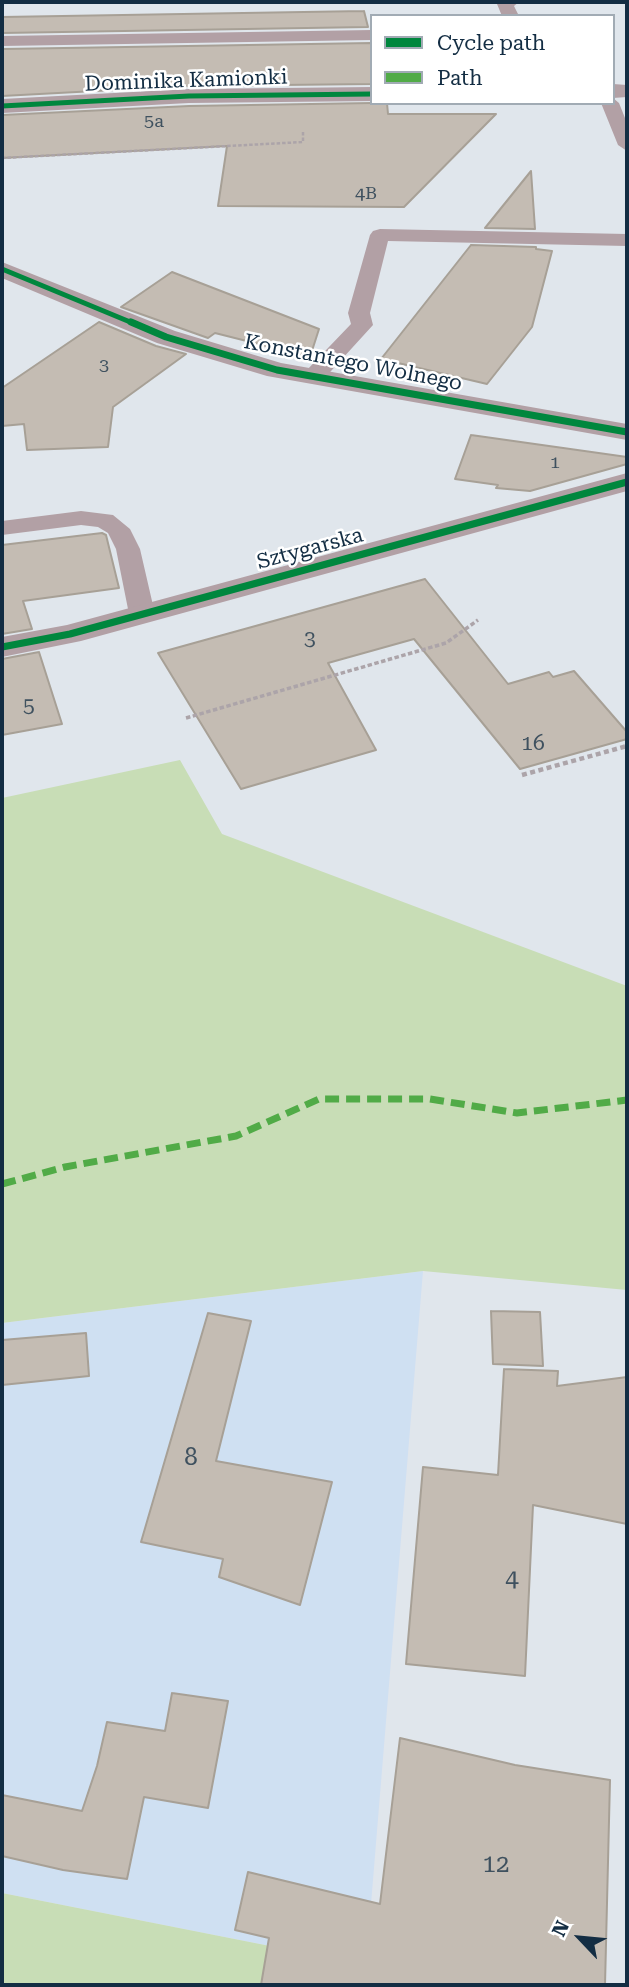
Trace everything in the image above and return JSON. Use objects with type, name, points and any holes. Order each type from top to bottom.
[{"type":"street","name":"Dominika Kamionki","points":[[2,106],[189,96],[370,94]]},
{"type":"street","name":"Konstantego Wolnego","points":[[2,269],[166,337],[276,370],[627,432]]},
{"type":"street","name":"Sztygarska","points":[[2,647],[70,634],[627,482]]},
{"type":"lane","points":[[510,14],[505,4],[511,2]]},
{"type":"lane","points":[[2,41],[370,35]]},
{"type":"lane","points":[[611,105],[627,145]]},
{"type":"lane","points":[[313,377],[362,326],[359,313],[380,235],[627,240]]},
{"type":"lane","points":[[2,528],[81,517],[104,520],[118,530],[128,548],[142,614]]},
{"type":"path","points":[[2,158],[303,142],[303,129]]},
{"type":"path","points":[[186,718],[446,643],[478,620]]},
{"type":"path","points":[[522,775],[627,747]]},
{"type":"shaded area","points":[[423,1271],[366,1965],[2,1893],[2,1323]]},
{"type":"green space","points":[[180,760],[222,834],[627,986],[627,1290],[423,1271],[2,1323],[2,798]]},
{"type":"green space","points":[[2,1893],[366,1965],[363,1985],[2,1985]]},
{"type":"building","points":[[364,11],[368,27],[2,33],[2,17]]},
{"type":"building","points":[[370,43],[370,84],[189,86],[2,96],[2,49]]},
{"type":"building","points":[[370,103],[387,105],[388,114],[496,114],[404,207],[218,206],[227,146],[2,158],[2,115],[189,106]]},
{"type":"building","points":[[531,171],[535,229],[485,228]]},
{"type":"building","points":[[471,245],[536,247],[552,251],[532,327],[487,384],[381,359]]},
{"type":"building","points":[[172,272],[319,329],[310,357],[215,333],[208,338],[121,307]]},
{"type":"building","points":[[99,322],[156,346],[186,354],[113,407],[108,447],[27,450],[24,424],[2,426],[2,388]]},
{"type":"building","points":[[471,435],[627,457],[627,464],[530,491],[496,488],[498,485],[455,479]]},
{"type":"building","points":[[102,533],[106,535],[119,588],[23,601],[32,629],[2,634],[2,545]]},
{"type":"building","points":[[425,579],[508,684],[549,672],[553,677],[574,671],[627,732],[627,739],[520,769],[414,639],[328,663],[376,750],[241,789],[158,653]]},
{"type":"building","points":[[39,652],[62,724],[2,735],[2,659]]},
{"type":"building","points":[[491,1311],[540,1312],[543,1366],[493,1364]]},
{"type":"building","points":[[208,1313],[251,1321],[216,1461],[332,1482],[300,1605],[219,1577],[223,1559],[141,1542]]},
{"type":"building","points":[[86,1333],[89,1376],[2,1385],[2,1340]]},
{"type":"building","points":[[504,1369],[558,1371],[557,1386],[627,1377],[627,1524],[533,1505],[525,1676],[406,1664],[423,1467],[498,1475]]},
{"type":"building","points":[[172,1693],[228,1701],[208,1808],[144,1797],[127,1879],[63,1870],[2,1856],[2,1795],[82,1811],[97,1766],[107,1722],[165,1731]]},
{"type":"building","points":[[400,1738],[515,1765],[610,1780],[605,1985],[261,1985],[269,1938],[235,1930],[248,1872],[380,1904]]},
{"type":"marked path","points":[[2,1184],[65,1167],[236,1136],[319,1099],[430,1099],[517,1113],[627,1100]]},
{"type":"cycle path","points":[[2,106],[189,96],[370,94]]},
{"type":"cycle path","points":[[2,269],[166,337],[277,370],[627,432]]},
{"type":"cycle path","points":[[2,647],[70,634],[627,482]]}]
